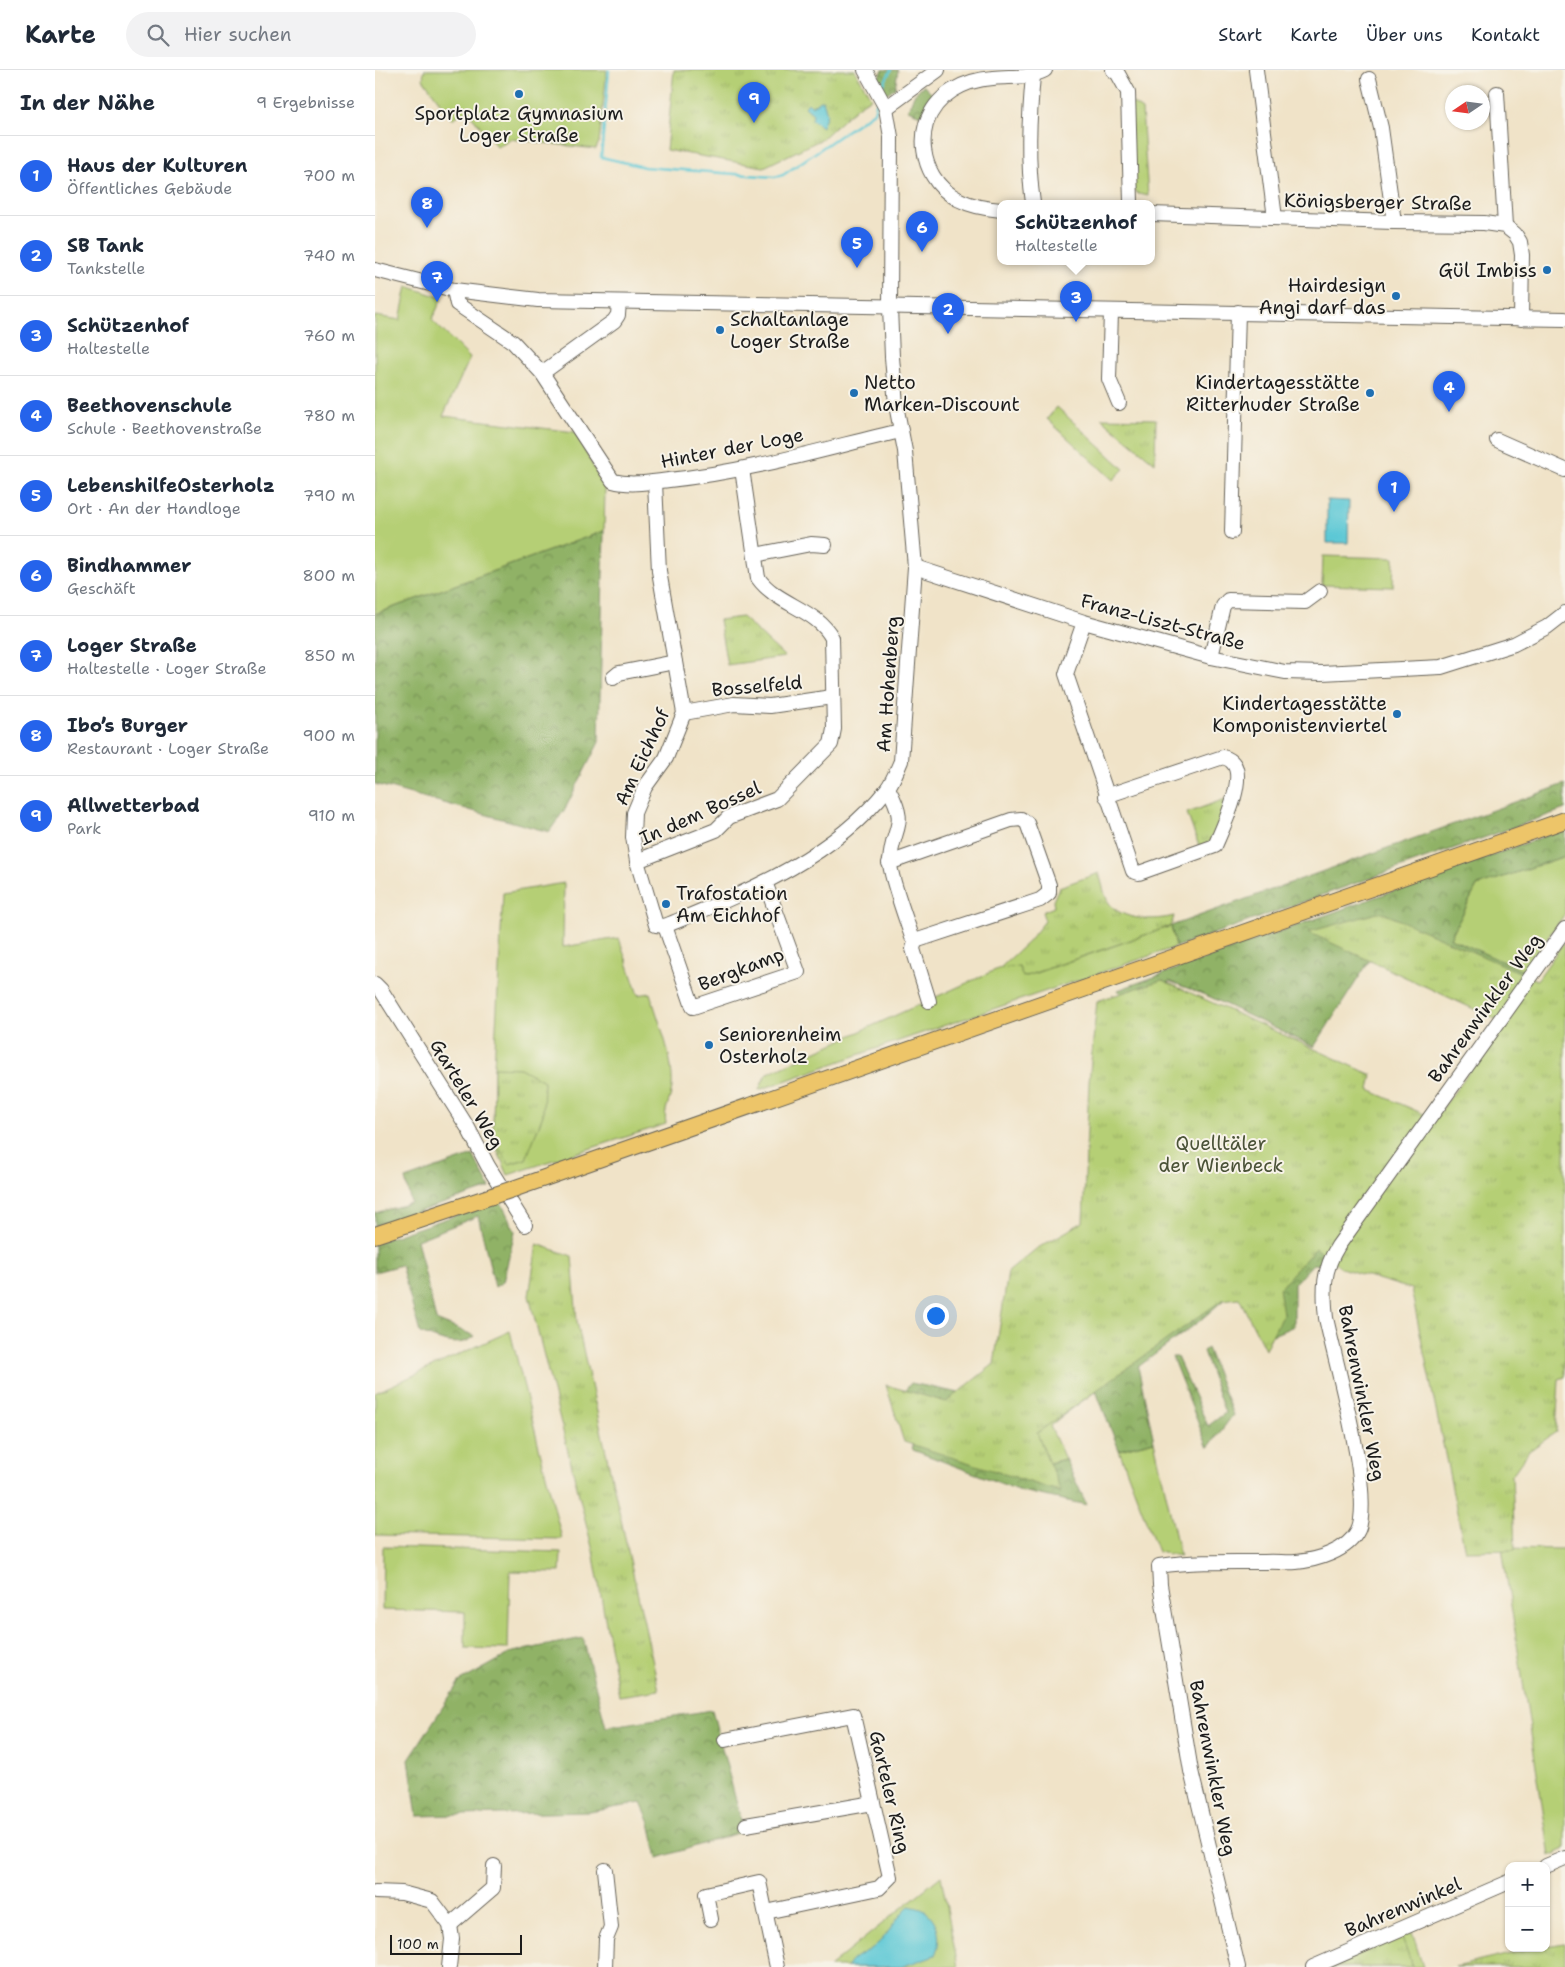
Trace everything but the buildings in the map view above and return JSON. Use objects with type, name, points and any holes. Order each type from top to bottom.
[{"type":"main road","points":[[375,1236],[1565,820]]},
{"type":"street","name":"Am Hohenberg","points":[[660,925],[765,882],[839,837],[888,788],[901,761],[915,567],[906,464],[900,431],[892,357],[890,307],[891,137],[884,106],[865,70]]},
{"type":"street","points":[[884,106],[938,70]]},
{"type":"street","points":[[1113,70],[1118,74],[1128,92],[1131,200]]},
{"type":"street","points":[[1256,70],[1275,218]]},
{"type":"street","points":[[997,210],[963,202],[938,185],[926,158],[923,140],[929,115],[936,104],[948,93],[967,82],[1039,73],[1028,124],[1029,174],[1033,200]]},
{"type":"street","points":[[1369,79],[1381,128],[1394,222]]},
{"type":"street","points":[[1497,93],[1505,226],[1515,234],[1520,242],[1522,255],[1521,319]]},
{"type":"street","name":"Königsberger Straße","points":[[1155,214],[1484,223],[1505,226]]},
{"type":"street","points":[[375,270],[454,290],[538,300],[1565,319]]},
{"type":"street","name":"Hinter der Loge","points":[[454,290],[457,304],[513,342],[542,373],[613,481],[624,484],[655,482],[742,469],[900,431]]},
{"type":"street","points":[[542,373],[613,321],[618,315],[619,302]]},
{"type":"street","points":[[1111,312],[1109,379],[1119,403]]},
{"type":"street","points":[[1232,532],[1238,312]]},
{"type":"street","points":[[1497,440],[1565,470]]},
{"type":"street","name":"In dem Bossel","points":[[637,861],[716,830],[729,817],[777,799],[831,744],[834,729],[831,638],[825,625],[767,590],[758,578],[742,469]]},
{"type":"street","name":"Am Eichhof","points":[[655,482],[659,571],[685,712],[665,758],[645,787],[633,813],[633,837],[637,861],[660,925]]},
{"type":"street","points":[[755,555],[811,544],[825,545]]},
{"type":"street","name":"Franz-Liszt-Straße","points":[[915,567],[1084,622],[1211,657],[1285,672],[1322,673],[1441,667],[1514,644],[1547,627],[1565,614]]},
{"type":"street","points":[[1211,657],[1223,606],[1228,600],[1305,602],[1320,591]]},
{"type":"street","points":[[1084,622],[1066,674],[1106,796],[1133,870],[1139,873],[1215,846],[1232,805],[1238,774],[1233,762],[1223,757],[1106,796]]},
{"type":"street","points":[[613,678],[619,673],[675,662]]},
{"type":"street","name":"Bosselfeld","points":[[685,712],[734,704],[770,706],[832,697]]},
{"type":"street","points":[[888,788],[898,806],[900,820],[889,863],[912,937],[915,941],[913,950],[929,1000]]},
{"type":"street","points":[[889,863],[1011,820],[1021,819],[1027,823],[1049,885],[1049,893],[1040,900],[915,941]]},
{"type":"street","name":"Bergkamp","points":[[660,925],[693,1007],[798,972],[765,882]]},
{"type":"street","name":"Bahrenwinkler Weg","points":[[1238,1967],[1191,1770],[1160,1585],[1159,1566],[1183,1563],[1296,1562],[1330,1554],[1346,1546],[1357,1532],[1362,1519],[1361,1481],[1326,1318],[1323,1292],[1325,1271],[1338,1246],[1565,929]]},
{"type":"street","name":"Garteler Weg","points":[[375,984],[381,990],[456,1108],[488,1166],[525,1225]]},
{"type":"street","name":"Garteler Ring","points":[[725,1740],[853,1715],[890,1877],[879,1888],[766,1912]]},
{"type":"street","points":[[746,1825],[873,1803]]},
{"type":"street","points":[[1550,1864],[1565,1858]]},
{"type":"street","points":[[450,1925],[493,1888],[494,1866]]},
{"type":"street","points":[[605,1870],[611,1927],[600,1937],[605,1967]]},
{"type":"street","points":[[711,1919],[705,1894],[759,1882],[777,1967]]},
{"type":"street","name":"Bahrenwinkel","points":[[1313,1967],[1505,1884]]},
{"type":"street","points":[[375,1892],[402,1893],[427,1898],[432,1901],[450,1925],[452,1939],[449,1967]]},
{"type":"green space","name":"Sportplatz Gymnasium Loger Straße","points":[[424,70],[607,70],[599,142],[596,149],[510,139],[497,147],[467,110],[452,119],[423,79]]},
{"type":"green space","points":[[674,70],[855,70],[871,98],[857,107],[822,139],[764,167],[666,150]]},
{"type":"green space","points":[[883,70],[898,70],[895,88],[887,93],[883,92],[877,80]]},
{"type":"green space","points":[[923,85],[935,97],[923,116],[908,110],[914,95]]},
{"type":"green space","points":[[1129,101],[1142,110],[1148,196],[1138,194],[1133,188]]},
{"type":"green space","points":[[407,286],[442,298],[432,320],[470,358],[443,416],[575,432],[605,489],[604,531],[375,614],[375,316],[400,320]]},
{"type":"green space","points":[[1057,407],[1124,469],[1113,480],[1047,419]]},
{"type":"green space","points":[[1101,418],[1156,419],[1155,463]]},
{"type":"green space","points":[[604,531],[599,742],[565,809],[549,832],[375,784],[375,614]]},
{"type":"green space","points":[[1323,556],[1394,558],[1393,587],[1322,585]]},
{"type":"green space","points":[[742,617],[785,657],[727,665],[719,620]]},
{"type":"green space","points":[[1565,784],[1565,809],[1176,947],[1171,926]]},
{"type":"green space","points":[[1228,798],[1211,842],[1199,846],[1187,813]]},
{"type":"green space","points":[[1565,829],[1565,856],[1477,886],[1450,938],[1523,971],[1495,1017],[1372,957],[1314,1047],[1210,997],[1169,981],[1148,1034],[1337,1234],[1321,1265],[1313,1264],[1294,1284],[1294,1326],[1273,1335],[1249,1278],[1197,1323],[1138,1367],[1154,1441],[1119,1450],[1096,1391],[1061,1417],[1056,1411],[1001,1433],[1042,1465],[1065,1459],[1087,1505],[1021,1491],[913,1450],[901,1395],[911,1383],[974,1396],[1094,1237],[1127,1001],[1118,990]]},
{"type":"green space","points":[[1565,856],[1565,914],[1523,971],[1450,938],[1477,886]]},
{"type":"green space","points":[[1099,873],[1107,900],[1115,909],[1139,918],[1158,919],[1174,916],[1171,926],[1023,977],[1019,966],[1000,968],[1028,942],[1045,921],[1042,912],[1054,907],[1053,901],[1059,887]]},
{"type":"green space","points":[[564,883],[563,947],[619,938],[638,995],[650,993],[671,1064],[672,1087],[666,1109],[666,1124],[508,1175],[493,1140],[494,1067],[503,893]]},
{"type":"green space","name":"Quelltäler der Wienbeck","points":[[1381,912],[1537,980],[1565,941],[1565,1377],[1559,1379],[1556,1432],[1529,1451],[1512,1475],[1515,1550],[1465,1551],[1411,1289],[1341,1268],[1316,1248],[1279,1288],[1283,1314],[1265,1349],[1239,1298],[1222,1300],[1037,1433],[1061,1492],[904,1442],[886,1385],[946,1402],[994,1364],[1008,1272],[1036,1249],[1083,1222],[1089,1082],[1097,1001],[1162,980],[1372,1075],[1369,1090],[1435,1119],[1504,1023],[1308,932]]},
{"type":"green space","points":[[1171,926],[1176,947],[759,1090],[766,1074],[1000,968],[1019,966],[1024,977]]},
{"type":"green space","points":[[494,1067],[520,1068],[544,1081],[543,1115],[526,1159],[509,1164],[493,1140]]},
{"type":"green space","points":[[473,1155],[490,1188],[375,1226],[375,1213],[411,1203],[405,1179]]},
{"type":"green space","points":[[500,1200],[515,1231],[503,1282],[495,1287],[478,1216],[417,1240],[436,1320],[475,1336],[469,1340],[455,1343],[420,1333],[401,1265],[375,1272],[375,1243]]},
{"type":"green space","points":[[537,1244],[572,1256],[577,1322],[659,1690],[619,1696],[593,1551],[529,1296]]},
{"type":"green space","points":[[510,1331],[562,1539],[375,1535],[375,1393]]},
{"type":"green space","points":[[1207,1348],[1233,1415],[1208,1448],[1172,1357],[1177,1357],[1208,1426],[1225,1413],[1203,1351]]},
{"type":"green space","points":[[1041,1403],[1056,1411],[1061,1417],[1050,1426],[1065,1459],[1042,1465],[1020,1459]]},
{"type":"green space","points":[[1154,1441],[1180,1556],[1158,1552],[1119,1450]]},
{"type":"green space","points":[[383,1547],[561,1552],[560,1572],[510,1571],[508,1649],[465,1648],[465,1612],[382,1610]]},
{"type":"green space","points":[[1502,1548],[1565,1549],[1565,1849],[1550,1856]]},
{"type":"green space","points":[[583,1638],[606,1727],[712,1710],[744,1831],[658,1858],[650,1823],[641,1803],[590,1812],[417,1816],[409,1759],[459,1682],[513,1652]]},
{"type":"green space","points":[[941,1876],[958,1967],[829,1967]]},
{"type":"green space","points":[[1411,1929],[1423,1967],[1333,1967]]},
{"type":"green space","points":[[1399,1931],[1413,1967],[1316,1967]]},
{"type":"green space","points":[[1565,1943],[1565,1967],[1455,1967],[1519,1952],[1550,1952],[1550,1945]]},
{"type":"water","points":[[823,100],[827,114],[822,127],[812,120],[813,114],[805,107],[808,103],[811,106]]},
{"type":"water","points":[[1327,500],[1349,501],[1348,543],[1327,543]]},
{"type":"water","points":[[909,1906],[923,1910],[930,1915],[936,1925],[939,1937],[935,1955],[901,1967],[847,1967],[859,1955],[871,1949],[880,1941]]},
{"type":"waterway","points":[[609,70],[601,157],[644,167],[775,177],[783,175],[874,112],[877,101]]},
{"type":"waterway","points":[[881,89],[891,70]]},
{"type":"place","name":"Sportplatz Gymnasium Loger Straße","points":[[519,94]]},
{"type":"place","name":"Allwetterbad","points":[[754,123]]},
{"type":"place","name":"Ibo’s Burger","points":[[427,228]]},
{"type":"place","name":"Bindhammer","points":[[922,252]]},
{"type":"place","name":"LebenshilfeOsterholz","points":[[857,268]]},
{"type":"place","name":"Gül Imbiss","points":[[1547,270]]},
{"type":"place","name":"Hairdesign Angi darf das","points":[[1396,296]]},
{"type":"place","name":"Loger Straße","points":[[437,302]]},
{"type":"place","name":"Schützenhof","points":[[1076,322]]},
{"type":"place","name":"Schaltanlage Loger Straße","points":[[720,330]]},
{"type":"place","name":"SB Tank","points":[[948,334]]},
{"type":"place","name":"Netto Marken-Discount","points":[[854,393]]},
{"type":"place","name":"Kindertagesstätte Ritterhuder Straße","points":[[1370,393]]},
{"type":"place","name":"Beethovenschule","points":[[1449,412]]},
{"type":"place","name":"Haus der Kulturen","points":[[1394,512]]},
{"type":"place","name":"Kindertagesstätte Komponistenviertel","points":[[1397,714]]},
{"type":"place","name":"Trafostation Am Eichhof","points":[[666,904]]},
{"type":"place","name":"Seniorenheim Osterholz","points":[[709,1045]]}]
